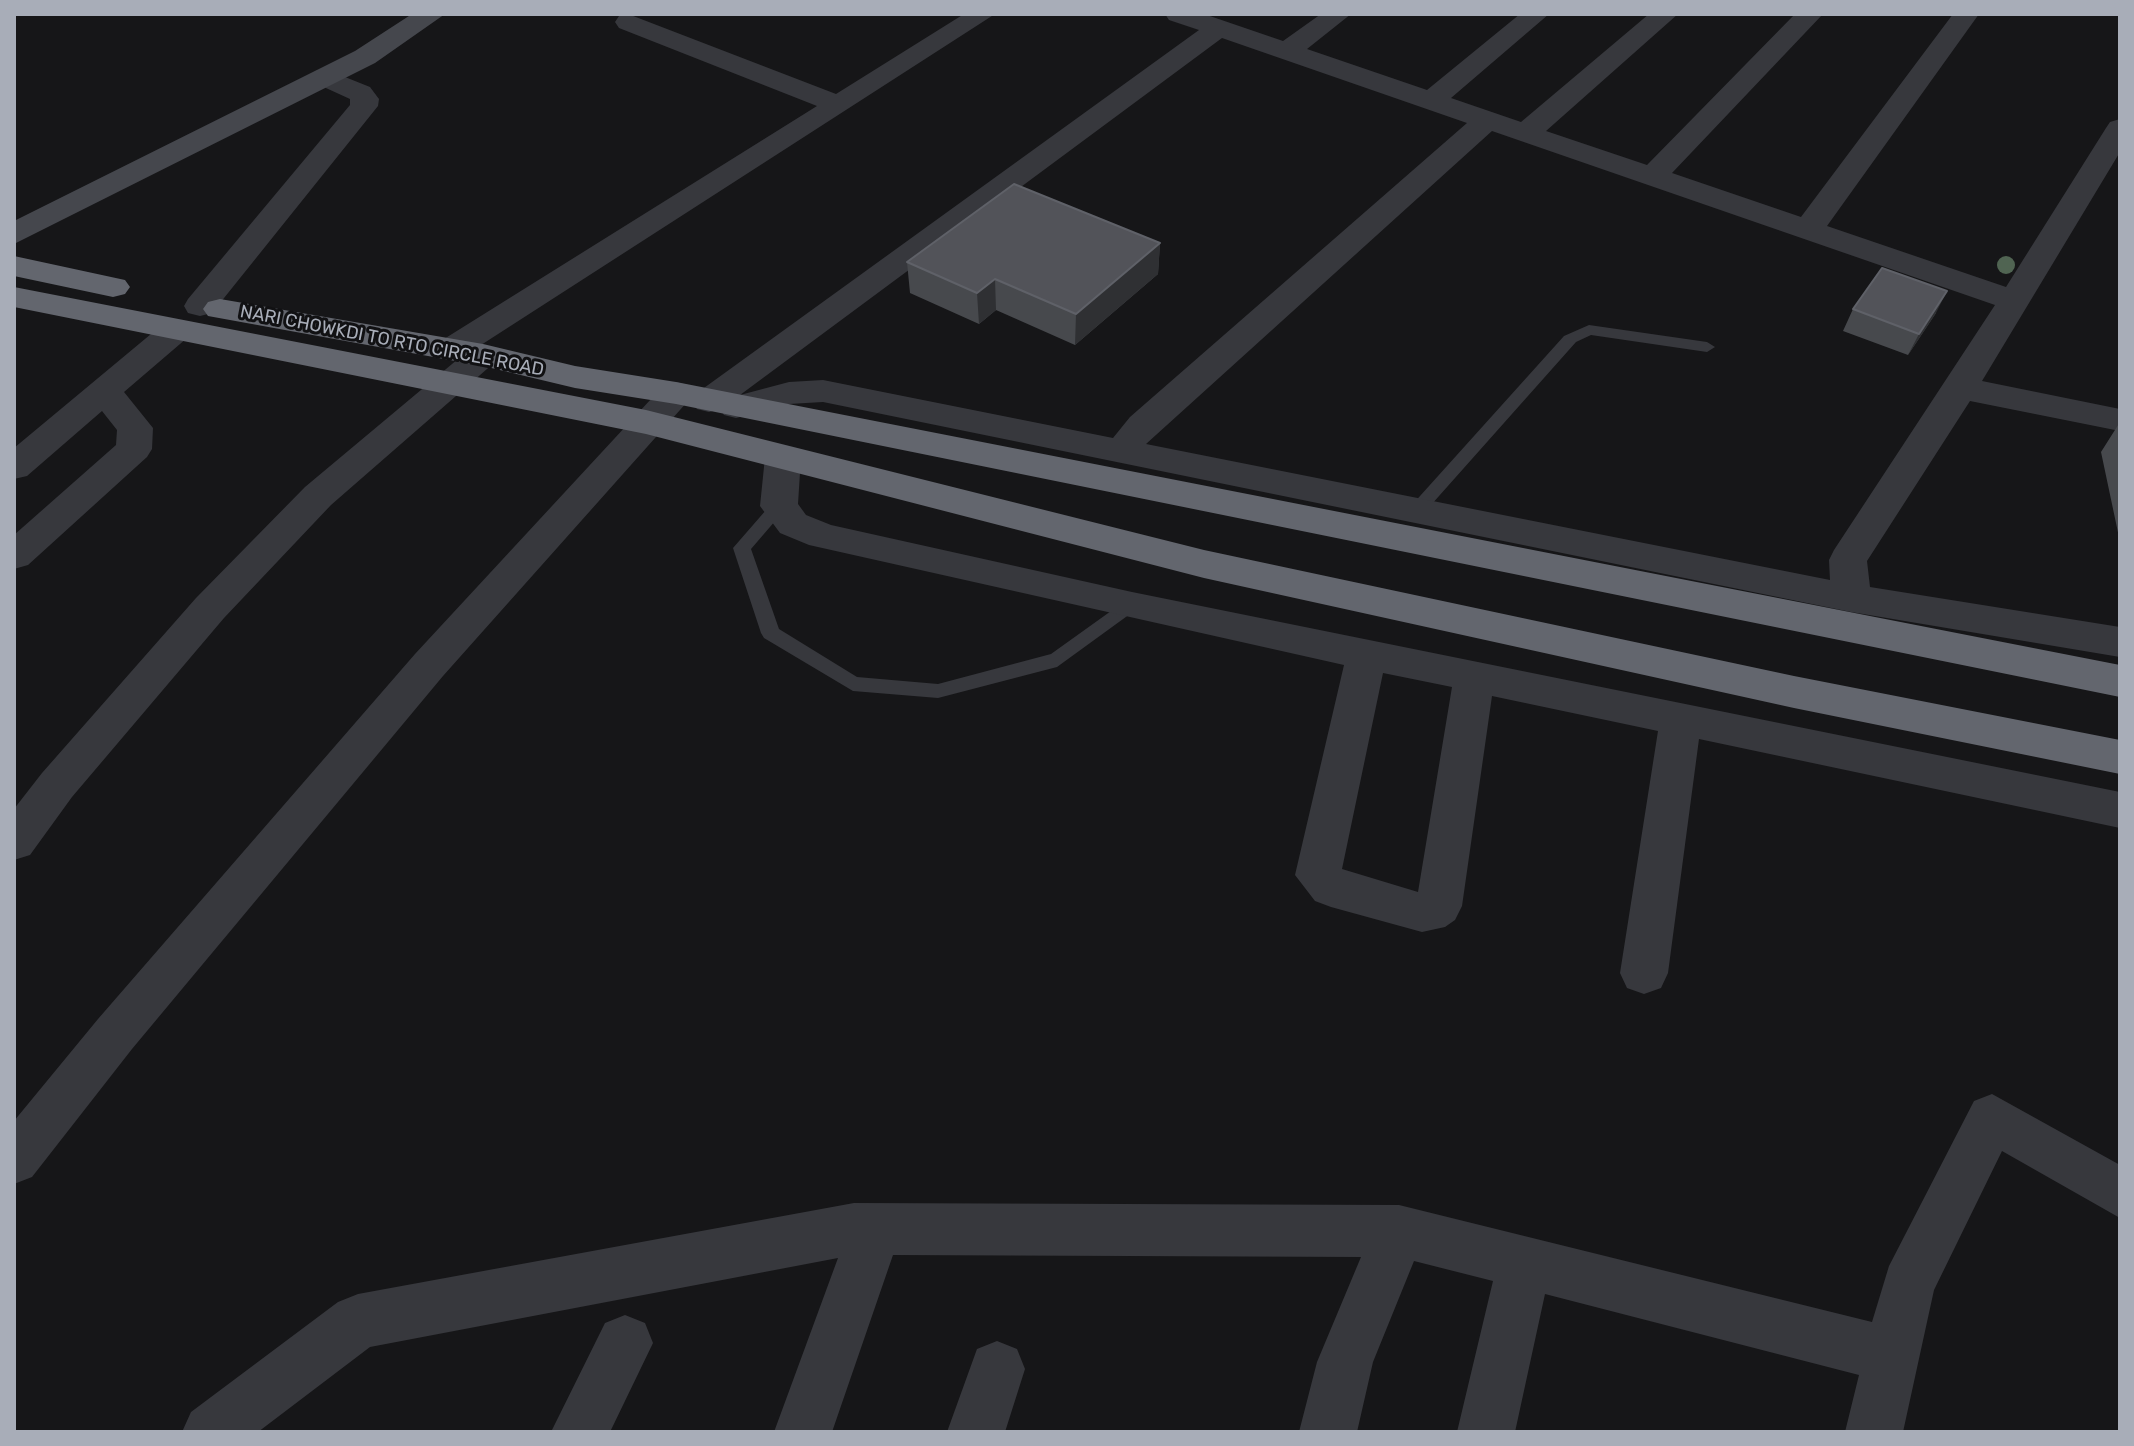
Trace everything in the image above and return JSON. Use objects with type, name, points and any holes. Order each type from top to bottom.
[{"type":"highway","points":[[14,266],[188,318]]},
{"type":"highway","points":[[14,297],[188,318],[708,408],[2120,681]]},
{"type":"highway","points":[[708,408],[783,457],[1204,564],[1794,692],[2120,757]]},
{"type":"street","points":[[14,234],[365,57],[431,14]]},
{"type":"street","points":[[14,842],[57,785],[210,608],[318,496],[461,364],[838,104],[982,14]]},
{"type":"street","points":[[1178,14],[2015,301]]},
{"type":"street","points":[[1287,51],[1338,14]]},
{"type":"street","points":[[1431,101],[1536,14]]},
{"type":"street","points":[[1526,133],[1665,14]]},
{"type":"street","points":[[1652,177],[1810,14]]},
{"type":"street","points":[[1808,230],[1966,14]]},
{"type":"street","points":[[628,22],[838,104]]},
{"type":"street","points":[[14,1160],[115,1034],[429,665],[708,408],[1219,28]]},
{"type":"street","points":[[14,467],[188,318],[364,106],[365,99],[360,93],[325,77]]},
{"type":"street","points":[[1122,450],[1143,425],[1487,120]]},
{"type":"street","points":[[1851,598],[1848,560],[1961,388],[2120,128]]},
{"type":"street","points":[[1961,388],[2120,420]]},
{"type":"street","points":[[14,556],[134,449],[135,428],[103,389]]},
{"type":"street","points":[[708,408],[789,393],[823,391],[1851,598],[2120,642]]},
{"type":"street","points":[[783,457],[779,506],[793,524],[822,536],[1132,606],[2120,810]]},
{"type":"street","points":[[1367,653],[1318,875],[1331,888],[1422,913],[1429,913],[1439,906],[1474,675]]},
{"type":"street","points":[[1644,973],[1681,718]]},
{"type":"street","points":[[1874,1432],[1908,1285],[1992,1118],[2120,1193]]},
{"type":"street","points":[[211,1432],[358,1322],[854,1229],[1399,1231],[1892,1355]]},
{"type":"street","points":[[803,1432],[875,1230]]},
{"type":"street","points":[[1328,1432],[1345,1362],[1399,1231]]},
{"type":"street","points":[[1486,1432],[1525,1262]]},
{"type":"street","points":[[580,1432],[625,1343]]},
{"type":"street","points":[[976,1432],[997,1369]]},
{"type":"lane","points":[[1417,510],[1570,339],[1589,330],[1707,347]]},
{"type":"lane","points":[[779,506],[742,548],[771,633],[853,684],[938,691],[1057,660],[1132,606]]},
{"type":"building","points":[[1014,184],[1160,243],[1076,314],[995,279],[977,293],[907,262]]},
{"type":"building","points":[[1882,268],[1947,291],[1919,334],[1853,309]]}]
